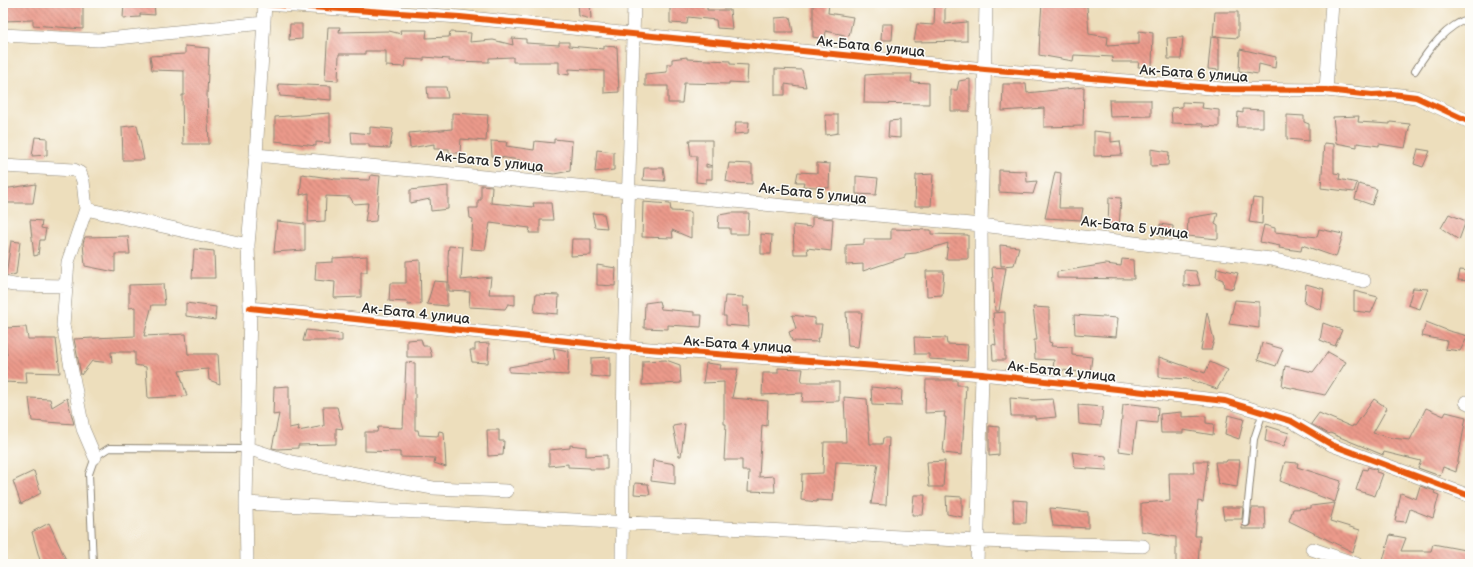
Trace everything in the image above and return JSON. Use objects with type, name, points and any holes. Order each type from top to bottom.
[{"type":"street","points":[[247,564],[246,503],[250,308],[248,245],[256,155],[266,3]]},
{"type":"street","name":"Ак-Бата 6 улица","points":[[266,3],[460,17],[985,69],[1222,89],[1326,90],[1372,95],[1392,94],[1416,97],[1470,122]]},
{"type":"street","points":[[622,564],[624,347],[634,3]]},
{"type":"street","points":[[978,564],[982,374],[981,225],[986,3]]},
{"type":"street","points":[[1326,90],[1332,3]]},
{"type":"street","points":[[3,35],[98,40],[264,23]]},
{"type":"street","name":"Ак-Бата 5 улица","points":[[256,155],[981,225],[1270,260],[1364,281]]},
{"type":"street","points":[[3,166],[74,170],[80,173],[83,181],[86,209],[68,262],[63,325],[83,429],[95,457]]},
{"type":"street","points":[[86,209],[248,245]]},
{"type":"street","points":[[3,283],[14,285],[66,286]]},
{"type":"street","name":"Ак-Бата 4 улица","points":[[250,308],[624,347],[982,374],[1225,401],[1291,421],[1332,445],[1470,496]]},
{"type":"street","points":[[248,449],[290,462],[433,488],[507,491]]},
{"type":"street","points":[[246,503],[622,524],[978,541],[1143,546]]},
{"type":"street","points":[[1312,549],[1356,564]]},
{"type":"lane","points":[[1415,71],[1438,38],[1463,20],[1470,18]]},
{"type":"lane","points":[[1246,523],[1254,439],[1263,412]]},
{"type":"lane","points":[[92,564],[89,474],[95,457],[109,448],[248,449]]},
{"type":"building","points":[[3,3],[83,3],[83,29],[33,25],[33,20],[3,21]]},
{"type":"building","points":[[124,3],[154,3],[155,15],[140,14],[140,17],[123,18]]},
{"type":"building","points":[[578,3],[590,3],[591,19],[579,16]]},
{"type":"building","points":[[670,3],[707,3],[707,10],[730,10],[732,29],[717,28],[716,20],[688,17],[687,24],[670,23]]},
{"type":"building","points":[[813,3],[829,3],[828,13],[853,17],[849,36],[826,31],[825,39],[813,37]]},
{"type":"building","points":[[935,3],[945,3],[945,24],[967,22],[967,41],[914,42],[917,24],[934,25]]},
{"type":"building","points":[[1042,3],[1080,3],[1081,6],[1087,6],[1089,34],[1108,37],[1107,46],[1139,44],[1139,31],[1153,33],[1152,67],[1138,67],[1139,62],[1112,62],[1113,57],[1074,55],[1073,61],[1039,55]]},
{"type":"building","points":[[1215,12],[1238,12],[1238,38],[1213,36]]},
{"type":"building","points":[[790,17],[793,32],[775,32],[775,18]]},
{"type":"building","points":[[290,24],[302,24],[302,39],[289,40]]},
{"type":"building","points":[[882,24],[893,24],[892,40],[881,40]]},
{"type":"building","points":[[328,27],[340,27],[339,32],[389,31],[401,34],[400,30],[427,30],[426,38],[449,37],[450,32],[471,33],[470,42],[493,40],[513,45],[512,38],[526,39],[526,43],[559,45],[559,42],[569,42],[569,46],[604,49],[604,46],[617,47],[619,92],[604,93],[604,71],[569,69],[569,75],[559,73],[559,62],[513,62],[513,57],[489,58],[489,62],[449,61],[449,59],[424,57],[424,60],[406,59],[405,67],[386,66],[386,51],[365,51],[365,54],[339,54],[338,81],[325,80]]},
{"type":"building","points":[[1183,37],[1181,59],[1168,59],[1167,38]]},
{"type":"building","points":[[1211,37],[1219,38],[1219,70],[1208,69]]},
{"type":"building","points":[[185,46],[209,48],[207,95],[209,144],[183,144],[182,95],[184,95],[184,71],[152,70],[150,56],[185,54]]},
{"type":"building","points":[[1240,49],[1276,57],[1275,68],[1259,64],[1258,74],[1239,71]]},
{"type":"building","points":[[687,57],[687,59],[730,61],[730,64],[748,65],[747,83],[684,83],[682,103],[668,103],[668,86],[645,86],[645,74],[667,72],[667,64],[672,64],[672,59]]},
{"type":"building","points":[[775,69],[802,70],[806,87],[785,84],[785,95],[775,95]]},
{"type":"building","points":[[912,74],[911,82],[929,83],[929,104],[864,103],[865,75]]},
{"type":"building","points":[[970,79],[970,111],[951,111],[951,90],[957,90],[959,81]]},
{"type":"building","points":[[278,84],[331,86],[331,100],[280,96]]},
{"type":"building","points":[[1003,84],[1026,84],[1027,93],[1084,87],[1083,126],[1044,127],[1044,108],[1002,111]]},
{"type":"building","points":[[427,87],[446,87],[448,98],[428,98]]},
{"type":"building","points":[[1109,100],[1151,100],[1151,116],[1110,117]]},
{"type":"building","points":[[1182,102],[1203,103],[1202,108],[1219,110],[1219,127],[1203,126],[1203,124],[1172,123],[1171,108],[1182,107]]},
{"type":"building","points":[[1243,109],[1263,110],[1263,127],[1237,127],[1238,112],[1243,113]]},
{"type":"building","points":[[330,113],[330,143],[316,142],[316,146],[275,141],[275,117]]},
{"type":"building","points":[[452,113],[488,115],[486,141],[461,139],[460,153],[449,153],[449,149],[434,149],[434,144],[410,148],[409,133],[452,129]]},
{"type":"building","points":[[825,115],[838,115],[838,133],[826,135]]},
{"type":"building","points":[[1287,115],[1304,116],[1304,122],[1309,124],[1309,141],[1287,139]]},
{"type":"building","points":[[1359,116],[1358,122],[1390,124],[1390,122],[1410,124],[1405,148],[1379,144],[1379,146],[1357,143],[1357,147],[1336,143],[1333,117]]},
{"type":"building","points":[[900,120],[900,138],[888,137],[889,121]]},
{"type":"building","points":[[736,122],[749,122],[748,133],[734,134]]},
{"type":"building","points":[[137,125],[144,160],[123,160],[122,127]]},
{"type":"building","points":[[370,127],[393,129],[390,148],[369,147],[369,144],[352,144],[351,132],[370,134]]},
{"type":"building","points":[[1094,131],[1111,133],[1111,142],[1120,141],[1122,155],[1094,156]]},
{"type":"building","points":[[35,137],[47,138],[47,155],[32,156]]},
{"type":"building","points":[[554,139],[572,141],[570,171],[554,174],[533,171],[533,167],[519,165],[520,160],[492,156],[491,141],[507,142],[506,146],[534,150],[535,141],[554,143]]},
{"type":"building","points":[[689,140],[712,140],[712,166],[706,164],[706,167],[712,167],[712,179],[706,179],[706,183],[696,182],[697,156],[691,156]]},
{"type":"building","points":[[1324,143],[1334,144],[1334,173],[1340,174],[1339,179],[1357,183],[1354,192],[1321,188]]},
{"type":"building","points":[[1151,149],[1169,152],[1168,165],[1151,166]]},
{"type":"building","points":[[1418,149],[1430,151],[1423,167],[1414,164]]},
{"type":"building","points":[[597,150],[614,152],[614,170],[595,172]]},
{"type":"building","points":[[729,163],[752,164],[752,184],[726,181]]},
{"type":"building","points":[[817,163],[830,164],[829,188],[803,186],[804,182],[796,182],[798,172],[817,173]]},
{"type":"building","points":[[644,168],[663,168],[665,181],[643,180]]},
{"type":"building","points":[[999,170],[1026,171],[1027,182],[1037,181],[1033,194],[999,192]]},
{"type":"building","points":[[1055,172],[1061,173],[1059,208],[1083,208],[1081,220],[1045,218]]},
{"type":"building","points":[[302,174],[336,179],[370,180],[371,175],[380,176],[376,221],[365,222],[368,203],[354,204],[350,197],[326,196],[325,221],[308,222],[309,193],[300,195]]},
{"type":"building","points":[[933,174],[931,206],[915,206],[916,175]]},
{"type":"building","points":[[856,176],[878,178],[876,195],[856,194]]},
{"type":"building","points":[[36,184],[33,203],[6,203],[7,201],[3,201],[3,189]]},
{"type":"building","points":[[1359,184],[1377,189],[1372,205],[1355,199]]},
{"type":"building","points":[[481,185],[492,186],[491,203],[534,207],[533,203],[551,203],[553,220],[540,220],[540,233],[529,233],[530,228],[490,223],[485,250],[471,249],[473,219],[470,218],[469,208],[478,208],[478,200],[481,200]]},
{"type":"building","points":[[448,186],[448,209],[431,211],[430,199],[410,203],[410,190]]},
{"type":"building","points":[[1109,197],[1121,198],[1119,228],[1108,228]]},
{"type":"building","points":[[1253,198],[1263,199],[1262,224],[1249,222]]},
{"type":"building","points":[[643,202],[670,204],[671,211],[691,212],[691,238],[672,230],[673,238],[642,237]]},
{"type":"building","points":[[592,213],[604,214],[607,228],[595,227]]},
{"type":"building","points":[[749,213],[748,234],[730,234],[730,228],[718,228],[719,215]]},
{"type":"building","points":[[1218,213],[1215,224],[1218,226],[1218,239],[1187,236],[1188,218]]},
{"type":"building","points":[[1449,214],[1466,221],[1459,240],[1441,228]]},
{"type":"building","points":[[812,217],[833,219],[831,251],[807,248],[808,254],[794,254],[793,225],[812,227]]},
{"type":"building","points":[[30,220],[42,221],[41,228],[46,229],[44,240],[40,240],[38,255],[34,256]]},
{"type":"building","points":[[277,221],[305,224],[305,250],[274,252]]},
{"type":"building","points":[[1160,224],[1173,226],[1173,237],[1160,237]]},
{"type":"building","points":[[1264,225],[1275,228],[1275,232],[1317,237],[1319,229],[1343,234],[1336,257],[1302,245],[1301,251],[1279,248],[1280,246],[1260,242]]},
{"type":"building","points":[[891,229],[931,230],[931,234],[968,235],[968,259],[946,259],[948,243],[916,253],[905,254],[905,257],[863,271],[863,264],[846,265],[846,245],[864,244],[864,239],[891,239]]},
{"type":"building","points":[[761,234],[772,235],[771,254],[761,254]]},
{"type":"building","points":[[128,236],[130,254],[115,254],[115,272],[85,266],[83,243],[85,237]]},
{"type":"building","points":[[572,239],[591,239],[591,255],[571,256]]},
{"type":"building","points":[[11,241],[20,242],[16,274],[8,276],[6,275]]},
{"type":"building","points":[[1000,245],[1019,247],[1014,265],[1001,266]]},
{"type":"building","points":[[449,246],[463,247],[461,280],[491,277],[489,294],[515,294],[515,305],[508,304],[505,309],[469,307],[470,292],[449,291]]},
{"type":"building","points":[[194,249],[214,251],[215,278],[192,278]]},
{"type":"building","points":[[367,256],[367,272],[361,272],[361,297],[334,298],[335,282],[315,280],[316,263],[333,262],[333,258]]},
{"type":"building","points":[[1122,259],[1133,260],[1134,279],[1057,278],[1057,272],[1106,264],[1121,266]]},
{"type":"building","points":[[420,260],[421,304],[408,305],[408,302],[389,301],[390,283],[406,283],[406,261]]},
{"type":"building","points":[[597,265],[616,268],[615,286],[597,285]]},
{"type":"building","points":[[992,267],[1006,268],[999,311],[995,311]]},
{"type":"building","points":[[1217,268],[1238,273],[1233,289],[1224,287],[1223,280],[1216,277]]},
{"type":"building","points":[[1184,270],[1196,271],[1200,285],[1184,286]]},
{"type":"building","points":[[1460,270],[1470,271],[1470,281],[1458,280]]},
{"type":"building","points":[[926,271],[944,271],[942,295],[927,296]]},
{"type":"building","points":[[434,281],[447,282],[447,306],[427,304]]},
{"type":"building","points":[[163,284],[165,305],[152,305],[144,336],[186,334],[188,354],[218,354],[220,384],[209,380],[208,369],[179,371],[187,396],[148,398],[146,367],[135,365],[135,352],[111,352],[112,363],[92,361],[81,375],[74,339],[135,336],[135,307],[129,308],[129,285]]},
{"type":"building","points":[[1306,284],[1324,289],[1321,310],[1304,303]]},
{"type":"building","points":[[1413,288],[1428,289],[1420,309],[1408,305]]},
{"type":"building","points":[[1354,291],[1378,297],[1371,313],[1354,311]]},
{"type":"building","points":[[536,294],[559,295],[558,314],[534,312]]},
{"type":"building","points":[[725,296],[743,297],[743,306],[748,306],[749,327],[726,325],[726,316],[723,316]]},
{"type":"building","points":[[1235,300],[1259,302],[1259,328],[1229,324]]},
{"type":"building","points":[[659,301],[661,309],[694,312],[694,315],[702,315],[701,327],[668,325],[668,329],[644,328],[645,303]]},
{"type":"building","points":[[186,303],[216,307],[215,320],[186,316]]},
{"type":"building","points":[[1033,307],[1049,308],[1049,342],[1052,343],[1051,346],[1072,347],[1072,355],[1092,357],[1090,373],[1053,369],[1054,360],[1035,359],[1034,340],[1037,340]]},
{"type":"building","points":[[846,312],[862,312],[858,347],[848,346]]},
{"type":"building","points":[[1005,312],[1005,360],[993,360],[992,344],[996,345],[993,313]]},
{"type":"building","points":[[1207,312],[1214,340],[1211,350],[1201,350]]},
{"type":"building","points":[[792,315],[815,318],[815,324],[822,324],[820,338],[817,338],[818,342],[792,341],[789,332],[796,329]]},
{"type":"building","points":[[1074,315],[1118,318],[1116,337],[1075,334]]},
{"type":"building","points":[[1426,322],[1449,331],[1468,336],[1460,351],[1445,349],[1447,341],[1422,336]]},
{"type":"building","points":[[1323,323],[1342,330],[1335,346],[1320,340]]},
{"type":"building","points":[[26,327],[28,339],[56,339],[60,373],[26,372],[27,383],[3,382],[3,354],[7,355],[4,328]]},
{"type":"building","points":[[306,330],[342,334],[342,341],[303,341]]},
{"type":"building","points":[[914,337],[946,338],[947,344],[968,345],[967,361],[929,359],[929,354],[915,354]]},
{"type":"building","points":[[421,339],[423,346],[429,346],[432,357],[407,357],[407,340]]},
{"type":"building","points":[[489,343],[488,363],[472,362],[470,350],[475,350],[475,344]]},
{"type":"building","points":[[1262,343],[1283,349],[1276,366],[1258,360]]},
{"type":"building","points":[[553,348],[569,351],[568,375],[509,372],[509,367],[555,359]]},
{"type":"building","points":[[1328,352],[1346,362],[1325,395],[1282,386],[1285,366],[1313,372]]},
{"type":"building","points":[[610,357],[610,378],[591,376],[591,358]]},
{"type":"building","points":[[1159,357],[1205,373],[1210,362],[1228,370],[1217,389],[1188,379],[1159,377]]},
{"type":"building","points":[[666,360],[680,365],[681,383],[642,385],[643,361]]},
{"type":"building","points":[[406,362],[415,363],[415,430],[418,430],[419,435],[438,436],[439,431],[444,432],[446,467],[434,463],[435,458],[400,457],[400,452],[365,451],[365,432],[377,432],[378,427],[403,428]]},
{"type":"building","points":[[706,363],[721,365],[720,369],[738,369],[732,398],[768,401],[767,426],[762,425],[759,477],[774,476],[775,492],[748,491],[749,471],[742,471],[742,460],[724,460],[726,424],[724,424],[724,382],[703,383]]},
{"type":"building","points":[[778,368],[803,369],[801,382],[839,382],[839,401],[802,402],[803,393],[762,395],[763,373],[778,373]]},
{"type":"building","points":[[926,380],[957,380],[957,385],[966,385],[962,455],[943,453],[946,417],[944,417],[945,412],[925,413]]},
{"type":"building","points":[[289,386],[289,428],[299,426],[298,431],[324,426],[323,407],[337,407],[343,429],[336,428],[336,444],[298,445],[298,448],[272,448],[279,414],[273,415],[274,387]]},
{"type":"building","points":[[871,387],[902,390],[901,406],[872,405]]},
{"type":"building","points":[[844,397],[867,399],[870,444],[882,444],[883,438],[889,438],[886,505],[871,504],[878,464],[836,462],[833,501],[817,500],[817,502],[801,500],[802,474],[823,473],[824,442],[846,442]]},
{"type":"building","points":[[29,398],[50,399],[52,407],[67,398],[74,424],[32,421]]},
{"type":"building","points":[[1010,398],[1034,400],[1053,399],[1056,417],[1035,419],[1035,416],[1011,416]]},
{"type":"building","points":[[1374,399],[1387,408],[1373,433],[1392,438],[1410,440],[1426,408],[1444,416],[1446,412],[1466,417],[1456,472],[1443,467],[1440,476],[1418,468],[1421,461],[1384,452],[1383,455],[1330,433],[1329,434],[1311,424],[1319,413],[1352,427],[1353,425],[1355,426]]},
{"type":"building","points":[[1132,404],[1158,407],[1157,423],[1137,421],[1133,453],[1119,451],[1123,405]]},
{"type":"building","points":[[1078,405],[1103,407],[1101,426],[1079,424]]},
{"type":"building","points":[[1182,412],[1182,417],[1206,416],[1206,423],[1214,424],[1213,435],[1183,430],[1183,433],[1161,433],[1160,414]]},
{"type":"building","points":[[1228,415],[1244,419],[1239,439],[1225,434]]},
{"type":"building","points":[[685,424],[681,456],[679,456],[673,426]]},
{"type":"building","points":[[989,426],[999,427],[999,455],[989,456]]},
{"type":"building","points":[[1267,426],[1289,433],[1284,446],[1265,441]]},
{"type":"building","points":[[487,430],[499,430],[499,441],[504,441],[503,455],[488,456]]},
{"type":"building","points":[[570,445],[586,447],[586,456],[607,455],[607,469],[568,467],[568,464],[549,466],[549,450],[570,448]]},
{"type":"building","points":[[1072,452],[1106,456],[1107,470],[1075,468]]},
{"type":"building","points":[[653,460],[675,464],[675,484],[651,481]]},
{"type":"building","points":[[1227,460],[1240,460],[1237,487],[1218,484],[1215,462],[1226,462]]},
{"type":"building","points":[[945,461],[943,487],[929,487],[927,462]]},
{"type":"building","points":[[1193,461],[1208,461],[1203,502],[1198,501],[1195,536],[1200,536],[1198,564],[1176,564],[1176,537],[1141,531],[1141,503],[1170,501],[1169,473],[1194,473]]},
{"type":"building","points":[[1285,462],[1298,463],[1297,467],[1341,481],[1335,502],[1280,481]]},
{"type":"building","points":[[1368,467],[1383,474],[1375,496],[1356,490],[1363,469],[1367,470]]},
{"type":"building","points":[[34,471],[41,493],[21,504],[13,481]]},
{"type":"building","points":[[635,483],[648,484],[650,495],[634,494]]},
{"type":"building","points":[[1420,486],[1435,491],[1434,493],[1439,495],[1433,518],[1410,509],[1406,522],[1395,521],[1401,493],[1416,499]]},
{"type":"building","points":[[914,495],[925,495],[923,515],[912,515]]},
{"type":"building","points":[[946,496],[962,497],[962,517],[947,514]]},
{"type":"building","points":[[1013,500],[1027,501],[1026,523],[1014,523]]},
{"type":"building","points":[[1335,503],[1330,521],[1360,530],[1353,552],[1289,521],[1293,509],[1311,508],[1311,506]]},
{"type":"building","points":[[1222,507],[1243,507],[1242,519],[1224,519]]},
{"type":"building","points":[[1050,508],[1088,512],[1088,528],[1053,526]]},
{"type":"building","points":[[1252,508],[1265,508],[1266,529],[1242,529],[1242,525],[1246,527],[1250,525]]},
{"type":"building","points":[[49,523],[68,564],[41,564],[32,532]]},
{"type":"building","points":[[1390,535],[1406,538],[1401,551],[1431,551],[1433,544],[1470,551],[1470,564],[1382,564]]},
{"type":"cycle path","points":[[265,4],[460,17],[985,69],[1222,89],[1326,90],[1372,95],[1392,94],[1416,97],[1470,122]]},
{"type":"cycle path","points":[[250,308],[624,347],[982,374],[1225,401],[1291,421],[1332,445],[1470,496]]}]
